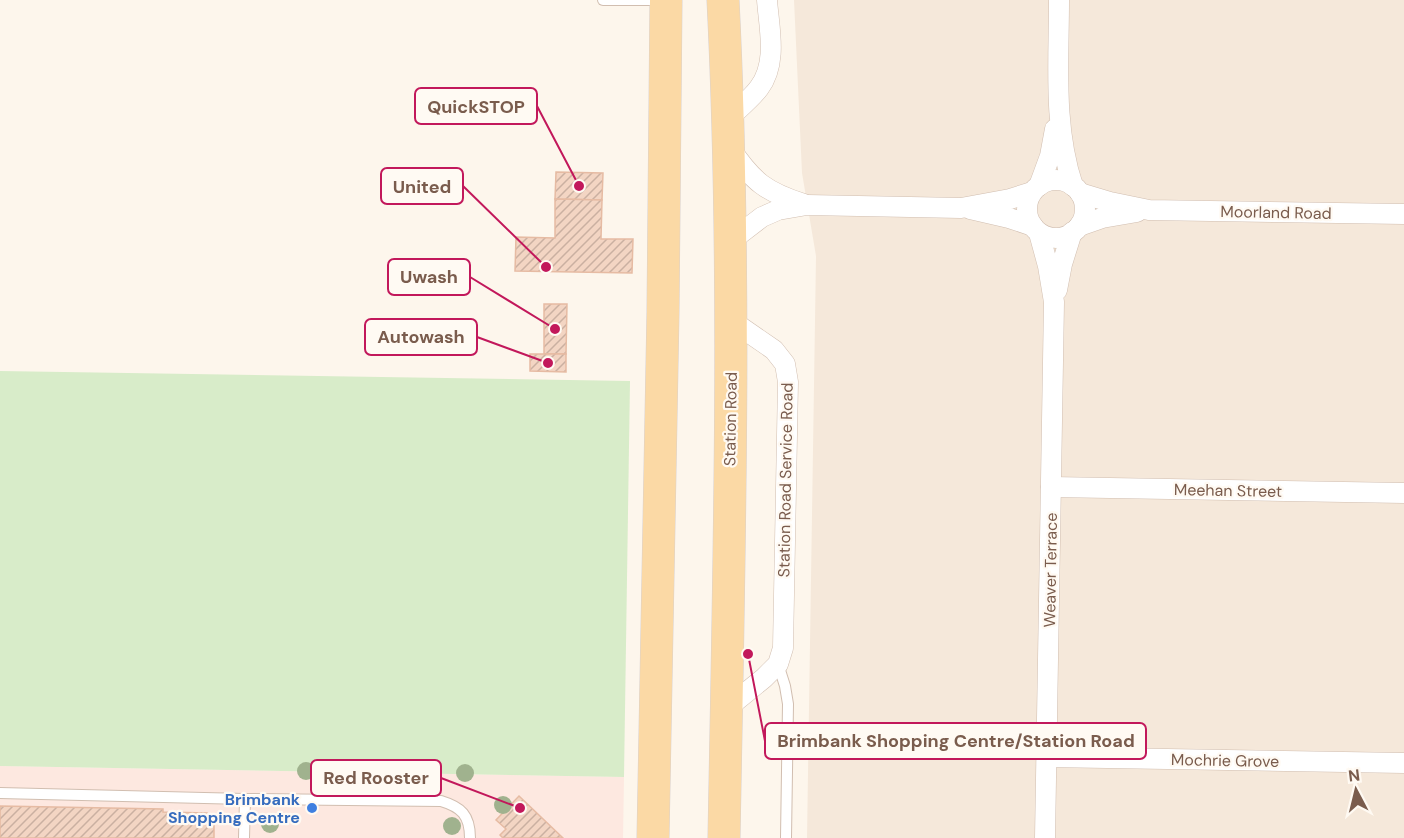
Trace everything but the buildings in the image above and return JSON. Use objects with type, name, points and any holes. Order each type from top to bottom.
[{"type":"main road","points":[[652,838],[663,324],[666,0]]},
{"type":"main road","name":"Station Road","points":[[723,0],[732,240],[726,709],[727,834]]},
{"type":"street","points":[[729,118],[758,90],[770,66],[767,0]]},
{"type":"street","points":[[732,240],[762,216],[778,210],[807,205],[961,208],[1009,218],[1056,238],[1076,229],[1084,210],[1065,161],[1058,114],[1059,0]]},
{"type":"street","points":[[1036,229],[1027,209],[1050,156],[1058,114]]},
{"type":"street","points":[[730,148],[757,182],[777,195],[807,205]]},
{"type":"street","points":[[961,208],[1010,199],[1056,180],[1076,189]]},
{"type":"street","name":"Moorland Road","points":[[1076,189],[1110,202],[1149,210]]},
{"type":"street","name":"Moorland Road","points":[[1076,229],[1102,218],[1149,210],[1404,214]]},
{"type":"street","name":"Weaver Terrace","points":[[1036,229],[1048,266],[1054,302],[1045,838]]},
{"type":"street","name":"Weaver Terrace","points":[[1054,302],[1062,264],[1076,229]]},
{"type":"street","name":"Station Road Service Road","points":[[732,321],[774,350],[785,364],[788,382],[783,648],[778,664]]},
{"type":"street","name":"Meehan Street","points":[[1051,487],[1404,493]]},
{"type":"street","points":[[726,709],[778,664]]},
{"type":"street","name":"Mochrie Grove","points":[[1047,758],[1404,763]]},
{"type":"lane","points":[[603,0],[655,0]]},
{"type":"lane","name":"Station Road Service Road","points":[[778,664],[788,704],[786,838]]},
{"type":"lane","points":[[0,793],[441,801],[456,806],[466,818],[470,838]]},
{"type":"lane","points":[[244,838],[245,799]]},
{"type":"shaded area","points":[[794,0],[1404,0],[1404,838],[807,838],[816,256],[802,173]]},
{"type":"shaded area","name":"Brimbank Shopping Centre","points":[[0,766],[624,777],[623,838],[0,838]]},
{"type":"green space","points":[[0,371],[630,381],[624,777],[0,766]]},
{"type":"place","name":"QuickSTOP","points":[[579,186]]},
{"type":"place","name":"United","points":[[546,267]]},
{"type":"place","name":"Uwash","points":[[555,329]]},
{"type":"place","name":"Autowash","points":[[548,363]]},
{"type":"place","name":"Brimbank Shopping Centre/Station Road","points":[[748,654]]},
{"type":"place","name":"Brimbank Shopping Centre","points":[[312,808]]},
{"type":"place","name":"Red Rooster","points":[[520,808]]}]
